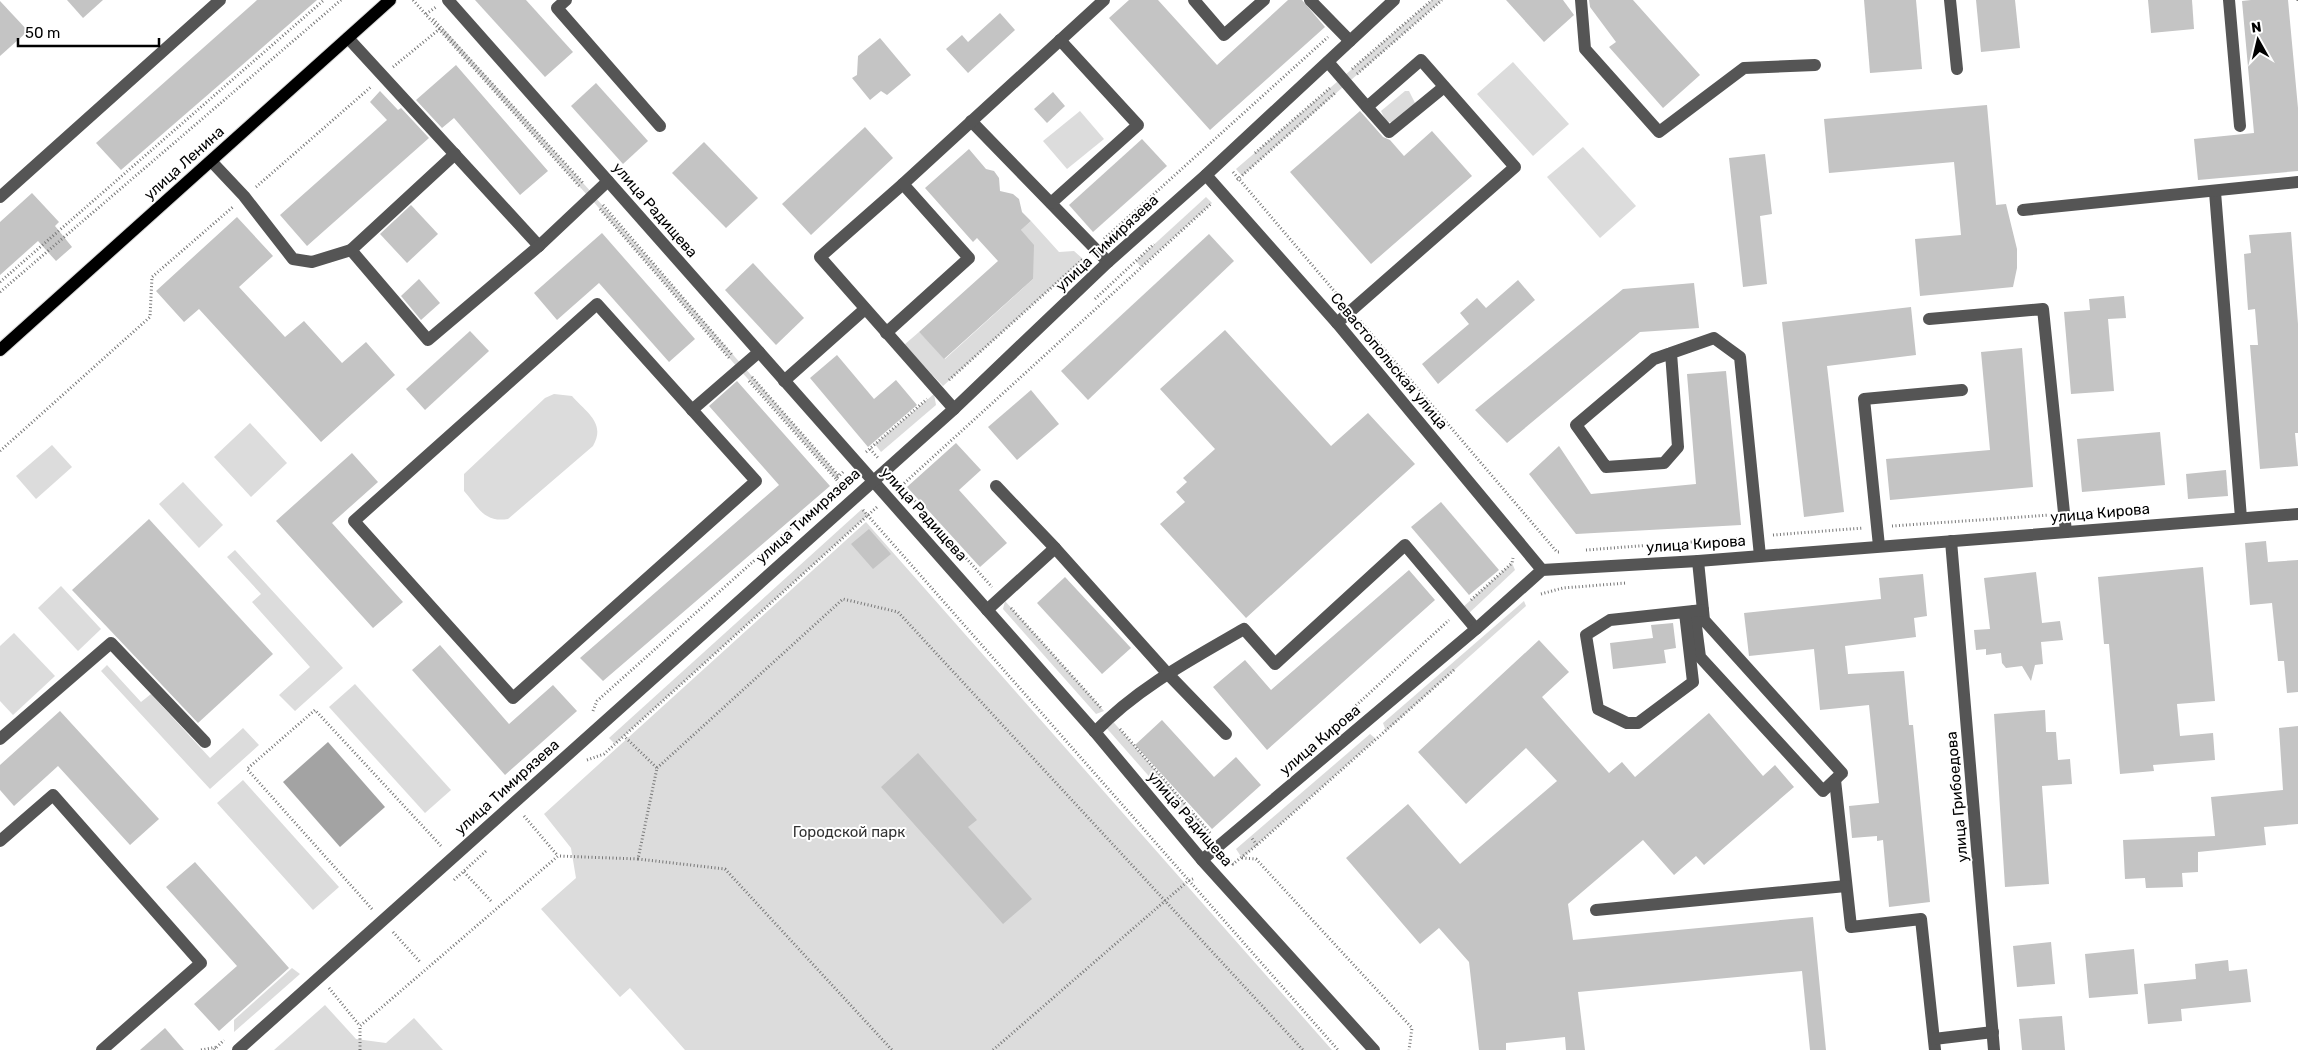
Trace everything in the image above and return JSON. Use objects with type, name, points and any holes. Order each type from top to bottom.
[{"type":"main road","name":"улица Ленина","points":[[0,350],[390,0]]},
{"type":"street","points":[[0,198],[220,0]]},
{"type":"street","name":"улица Радищева","points":[[448,0],[1095,732],[1202,860],[1374,1050]]},
{"type":"street","points":[[566,0],[557,8],[660,126]]},
{"type":"street","points":[[954,409],[820,257],[1104,0]]},
{"type":"street","points":[[1194,0],[1224,35],[1264,0]]},
{"type":"street","points":[[1310,0],[1350,41]]},
{"type":"street","name":"улица Тимирязева","points":[[238,1050],[872,480],[954,409],[1108,262],[1206,175],[1394,0]]},
{"type":"street","points":[[1581,0],[1585,49],[1659,132],[1744,68],[1815,65]]},
{"type":"street","points":[[1950,0],[1957,69]]},
{"type":"street","points":[[2229,0],[2240,126]]},
{"type":"street","points":[[348,38],[539,246]]},
{"type":"street","points":[[1051,204],[1138,125],[1060,40]]},
{"type":"street","points":[[1337,323],[1515,168],[1421,60],[1367,107]]},
{"type":"street","points":[[1328,62],[1389,132],[1444,87]]},
{"type":"street","points":[[971,121],[1108,262]]},
{"type":"street","points":[[211,161],[244,196],[294,259],[312,262],[351,250],[455,154]]},
{"type":"street","name":"Севастопольская улица","points":[[1206,175],[1337,323],[1542,570]]},
{"type":"street","points":[[351,250],[428,340],[539,246],[608,181]]},
{"type":"street","points":[[2023,210],[2215,192],[2298,182]]},
{"type":"street","points":[[886,333],[969,258],[902,184]]},
{"type":"street","points":[[2215,192],[2241,518]]},
{"type":"street","points":[[597,304],[692,410],[756,481],[513,698],[354,521],[597,304]]},
{"type":"street","points":[[784,381],[865,309]]},
{"type":"street","points":[[1929,318],[2043,309],[2066,532]]},
{"type":"street","points":[[1672,352],[1678,446],[1664,462],[1606,467],[1576,425],[1654,358],[1672,352],[1714,338],[1740,357],[1760,556]]},
{"type":"street","points":[[692,410],[759,352]]},
{"type":"street","points":[[1879,546],[1864,399],[1962,390]]},
{"type":"street","points":[[996,486],[1055,548],[1167,673],[1226,734]]},
{"type":"street","name":"улица Кирова","points":[[1202,860],[1476,629],[1542,570],[1698,561],[2298,514]]},
{"type":"street","name":"улица Грибоедова","points":[[1951,541],[1994,1050]]},
{"type":"street","points":[[1095,732],[1109,717],[1167,673],[1244,629],[1275,664],[1405,545],[1476,629]]},
{"type":"street","points":[[987,610],[1055,548]]},
{"type":"street","points":[[1694,611],[1700,657],[1823,791],[1842,772],[1694,611],[1610,620],[1586,635],[1598,709],[1627,723],[1638,723],[1693,682],[1694,611],[1698,561]]},
{"type":"street","points":[[0,739],[111,643],[205,742]]},
{"type":"street","points":[[1835,780],[1851,926],[1921,919],[1935,1044],[1993,1032]]},
{"type":"street","points":[[0,841],[53,795],[201,964],[102,1050]]},
{"type":"street","points":[[1596,910],[1846,886]]},
{"type":"path","points":[[0,282],[324,0]]},
{"type":"path","points":[[0,292],[341,0]]},
{"type":"path","points":[[413,0],[592,196],[837,477],[844,489]]},
{"type":"path","points":[[1220,190],[1238,179],[1432,0]]},
{"type":"path","points":[[1248,160],[1442,0]]},
{"type":"path","points":[[0,451],[150,317],[152,277],[440,28]]},
{"type":"path","points":[[870,449],[938,390],[1338,28]]},
{"type":"path","points":[[902,486],[1220,190],[1233,172],[1240,166]]},
{"type":"path","points":[[1233,172],[1557,552],[1567,551]]},
{"type":"path","points":[[1092,301],[1157,242]]},
{"type":"path","points":[[904,474],[897,480],[902,486],[1212,835],[1219,829]]},
{"type":"path","points":[[592,714],[597,701],[840,484]]},
{"type":"path","points":[[1576,551],[1877,527],[2113,511]]},
{"type":"path","points":[[584,761],[604,754],[868,515],[1338,1050]]},
{"type":"path","points":[[1322,737],[1512,563]]},
{"type":"path","points":[[1534,600],[1541,594],[1563,588],[1631,582]]},
{"type":"path","points":[[1534,594],[1540,590]]},
{"type":"path","points":[[638,859],[658,768],[843,599],[898,612],[1303,1050]]},
{"type":"path","points":[[1233,864],[1460,665]]},
{"type":"path","points":[[372,909],[247,769],[315,710],[442,847]]},
{"type":"path","points":[[624,736],[658,768]]},
{"type":"path","points":[[524,816],[558,856]]},
{"type":"path","points":[[1258,830],[1251,836],[1258,844]]},
{"type":"path","points":[[360,1026],[558,856],[638,859],[725,870],[892,1050]]},
{"type":"path","points":[[1242,858],[1256,859],[1412,1028],[1409,1050]]},
{"type":"path","points":[[464,872],[491,901]]},
{"type":"path","points":[[993,1050],[1164,901],[1188,881],[1195,878]]},
{"type":"path","points":[[393,932],[421,963]]},
{"type":"path","points":[[328,987],[360,1026],[360,1050]]},
{"type":"path","points":[[201,1050],[218,1047],[214,1050]]},
{"type":"green space","points":[[1432,0],[1442,0],[1242,176],[1236,169]]},
{"type":"green space","points":[[444,29],[592,193],[588,196],[441,32]]},
{"type":"green space","points":[[1513,62],[1569,124],[1533,156],[1477,94]]},
{"type":"green space","points":[[1405,91],[1409,91],[1415,103],[1392,123],[1386,121],[1381,111]]},
{"type":"green space","points":[[1080,111],[1104,139],[1067,169],[1043,141]]},
{"type":"green space","points":[[1583,147],[1636,206],[1600,238],[1547,177]]},
{"type":"green space","points":[[595,197],[742,365],[738,368],[592,200]]},
{"type":"green space","points":[[1206,197],[1212,203],[1141,267],[1136,261]]},
{"type":"green space","points":[[1031,221],[1059,252],[1074,251],[1083,259],[943,386],[904,345],[919,332],[945,359],[1033,279],[1021,230]]},
{"type":"green space","points":[[744,367],[839,476],[836,479],[740,370]]},
{"type":"green space","points":[[554,394],[572,396],[589,413],[596,425],[597,431],[593,446],[508,519],[493,519],[487,516],[464,491],[464,474],[545,398]]},
{"type":"green space","points":[[934,394],[936,405],[881,452],[875,444]]},
{"type":"green space","points":[[250,423],[287,463],[251,497],[214,457]]},
{"type":"green space","points":[[52,445],[72,467],[36,499],[16,476]]},
{"type":"green space","points":[[183,482],[223,525],[199,548],[159,504]]},
{"type":"green space","points":[[862,509],[868,515],[615,744],[609,738]]},
{"type":"green space","name":"Городской парк","points":[[866,522],[1332,1050],[685,1050],[630,988],[620,997],[541,909],[576,878],[571,848],[544,814]]},
{"type":"green space","points":[[235,550],[343,668],[295,711],[279,695],[310,667],[252,602],[261,594],[227,557]]},
{"type":"green space","points":[[1512,563],[1515,570],[1468,614],[1462,608]]},
{"type":"green space","points":[[61,586],[101,629],[78,651],[38,608]]},
{"type":"green space","points":[[1005,601],[1104,711],[1096,714],[1003,609]]},
{"type":"green space","points":[[1524,601],[1526,606],[1386,731],[1383,723]]},
{"type":"green space","points":[[14,633],[55,676],[13,715],[0,701],[0,646]]},
{"type":"green space","points":[[107,665],[141,702],[151,694],[210,758],[243,728],[259,745],[210,789],[101,671]]},
{"type":"green space","points":[[355,684],[451,790],[425,813],[329,707]]},
{"type":"green space","points":[[1109,717],[1206,828],[1198,832],[1103,724]]},
{"type":"green space","points":[[1370,734],[1376,739],[1242,858],[1236,849]]},
{"type":"green space","points":[[243,780],[339,887],[313,910],[217,803]]},
{"type":"green space","points":[[292,968],[300,974],[234,1032],[234,1020]]},
{"type":"green space","points":[[325,1005],[356,1039],[386,1043],[414,1018],[443,1050],[274,1050]]},
{"type":"shaded area","points":[[328,742],[385,807],[340,847],[283,782]]},
{"type":"building","points":[[67,0],[103,0],[83,18]]},
{"type":"building","points":[[257,0],[317,0],[121,170],[96,143]]},
{"type":"building","points":[[475,0],[526,0],[573,52],[545,77]]},
{"type":"building","points":[[1129,0],[1158,0],[1217,65],[1288,0],[1302,0],[1325,27],[1210,130],[1109,18]]},
{"type":"building","points":[[1506,0],[1563,0],[1574,15],[1544,42]]},
{"type":"building","points":[[1589,0],[1633,0],[1700,75],[1663,108],[1609,47],[1616,42],[1590,7]]},
{"type":"building","points":[[1864,0],[1916,0],[1922,69],[1870,73]]},
{"type":"building","points":[[1976,0],[2015,0],[2020,48],[1981,52]]},
{"type":"building","points":[[2148,0],[2192,0],[2194,29],[2151,33]]},
{"type":"building","points":[[2288,0],[2298,108],[2298,171],[2198,180],[2194,139],[2254,133],[2242,1]]},
{"type":"building","points":[[0,1],[28,31],[0,56]]},
{"type":"building","points":[[1000,13],[1015,30],[968,73],[946,49],[962,35],[968,42]]},
{"type":"building","points":[[880,38],[911,75],[887,95],[881,91],[870,100],[852,78],[857,75],[858,56]]},
{"type":"building","points":[[456,65],[548,171],[520,195],[454,118],[442,128],[416,100]]},
{"type":"building","points":[[596,83],[648,141],[623,164],[571,106]]},
{"type":"building","points":[[380,91],[398,110],[401,108],[429,138],[307,246],[280,215],[387,120],[370,102]]},
{"type":"building","points":[[1053,92],[1065,106],[1047,123],[1034,109]]},
{"type":"building","points":[[1987,105],[1996,205],[2006,204],[2017,249],[2017,268],[2013,287],[1920,296],[1915,239],[1961,235],[1954,162],[1829,173],[1824,119]]},
{"type":"building","points":[[1360,111],[1383,137],[1390,140],[1404,156],[1432,131],[1472,176],[1371,264],[1290,172]]},
{"type":"building","points":[[865,127],[893,158],[811,235],[782,204]]},
{"type":"building","points":[[1142,139],[1167,166],[1093,232],[1069,205]]},
{"type":"building","points":[[704,142],[758,198],[726,228],[672,173]]},
{"type":"building","points":[[969,149],[986,169],[994,171],[999,178],[1000,191],[1013,194],[1019,199],[1022,212],[1031,221],[1021,230],[1034,245],[1033,279],[944,359],[919,332],[998,261],[977,238],[973,242],[925,188]]},
{"type":"building","points":[[1765,154],[1772,214],[1760,216],[1767,284],[1743,287],[1729,158]]},
{"type":"building","points":[[32,193],[59,222],[55,226],[72,247],[56,261],[38,241],[0,275],[0,222]]},
{"type":"building","points":[[411,205],[438,234],[407,263],[380,234]]},
{"type":"building","points":[[237,217],[273,256],[239,287],[285,337],[304,321],[342,363],[366,342],[395,375],[321,442],[199,309],[184,322],[156,291]]},
{"type":"building","points":[[2291,232],[2298,324],[2298,433],[2295,433],[2298,466],[2260,469],[2250,345],[2258,345],[2255,309],[2248,310],[2244,254],[2251,253],[2249,235]]},
{"type":"building","points":[[602,233],[695,339],[669,362],[599,283],[557,320],[534,293]]},
{"type":"building","points":[[1209,234],[1234,261],[1088,400],[1061,371]]},
{"type":"building","points":[[753,263],[804,318],[776,345],[725,290]]},
{"type":"building","points":[[419,279],[440,303],[421,320],[401,296]]},
{"type":"building","points":[[1518,280],[1535,300],[1438,384],[1422,364],[1469,324],[1460,313],[1477,298],[1486,308]]},
{"type":"building","points":[[1694,283],[1699,328],[1640,332],[1507,443],[1475,410],[1623,289]]},
{"type":"building","points":[[2124,296],[2126,318],[2108,319],[2114,391],[2071,394],[2064,312],[2090,310],[2089,299]]},
{"type":"building","points":[[1911,307],[1916,355],[1827,366],[1844,512],[1804,517],[1782,322]]},
{"type":"building","points":[[1225,330],[1331,446],[1368,413],[1415,464],[1246,618],[1160,524],[1185,502],[1176,492],[1187,482],[1183,478],[1215,449],[1160,389]]},
{"type":"building","points":[[470,331],[489,351],[425,410],[406,389]]},
{"type":"building","points":[[2022,348],[2033,487],[1890,500],[1886,459],[1990,450],[1981,352]]},
{"type":"building","points":[[837,355],[874,399],[896,380],[917,405],[868,447],[810,378]]},
{"type":"building","points":[[1726,371],[1741,525],[1576,534],[1529,474],[1559,446],[1591,494],[1696,484],[1687,374]]},
{"type":"building","points":[[737,381],[830,486],[603,681],[580,658],[779,485],[709,406]]},
{"type":"building","points":[[1031,390],[1059,424],[1017,460],[988,427]]},
{"type":"building","points":[[2160,432],[2165,485],[2082,492],[2077,439]]},
{"type":"building","points":[[956,443],[981,470],[959,490],[1007,543],[980,567],[907,487]]},
{"type":"building","points":[[352,453],[378,482],[332,523],[403,602],[373,628],[276,521]]},
{"type":"building","points":[[2226,470],[2228,496],[2188,499],[2186,474]]},
{"type":"building","points":[[1441,502],[1499,570],[1469,595],[1411,527]]},
{"type":"building","points":[[149,519],[273,654],[198,723],[72,590]]},
{"type":"building","points":[[869,529],[891,554],[873,569],[851,544]]},
{"type":"building","points":[[2266,541],[2268,562],[2298,560],[2298,692],[2287,693],[2284,661],[2278,661],[2272,603],[2250,605],[2245,543]]},
{"type":"building","points":[[2203,567],[2215,701],[2177,704],[2180,736],[2213,733],[2215,760],[2153,765],[2154,771],[2120,774],[2109,644],[2104,644],[2098,577]]},
{"type":"building","points":[[1409,570],[1435,600],[1267,750],[1213,687],[1245,660],[1271,690]]},
{"type":"building","points":[[2036,572],[2042,623],[2060,621],[2063,640],[2041,642],[2043,664],[2035,665],[2031,681],[2022,666],[2006,668],[2002,663],[2001,653],[1986,655],[1986,649],[1976,650],[1974,630],[1990,629],[1984,578]]},
{"type":"building","points":[[1923,574],[1927,616],[1914,618],[1916,637],[1845,646],[1848,674],[1904,671],[1909,725],[1913,725],[1930,902],[1889,907],[1883,840],[1877,841],[1877,836],[1852,838],[1849,806],[1879,803],[1869,705],[1820,710],[1814,649],[1749,656],[1744,613],[1881,599],[1879,578]]},
{"type":"building","points":[[1065,577],[1131,648],[1102,674],[1037,603]]},
{"type":"building","points":[[1673,623],[1676,648],[1664,650],[1666,663],[1613,669],[1610,643],[1653,638],[1651,625]]},
{"type":"building","points":[[1539,640],[1569,672],[1542,697],[1609,773],[1622,762],[1635,777],[1709,713],[1763,776],[1775,765],[1794,787],[1704,865],[1696,856],[1674,875],[1643,840],[1568,904],[1573,940],[1813,917],[1826,1050],[1810,1050],[1802,971],[1578,992],[1585,1050],[1566,1050],[1565,1037],[1506,1043],[1506,1050],[1479,1050],[1469,962],[1439,928],[1420,944],[1346,858],[1408,804],[1460,864],[1557,781],[1526,748],[1466,804],[1418,752]]},
{"type":"building","points":[[440,645],[509,724],[553,685],[577,711],[505,775],[412,670]]},
{"type":"building","points":[[2045,710],[2046,732],[2056,732],[2058,760],[2070,759],[2072,784],[2042,786],[2049,884],[2005,887],[1994,714]]},
{"type":"building","points":[[60,711],[159,819],[130,845],[58,766],[14,806],[0,790],[0,765]]},
{"type":"building","points":[[1162,720],[1214,777],[1236,757],[1261,785],[1212,829],[1135,745]]},
{"type":"building","points":[[2298,726],[2298,824],[2264,827],[2266,845],[2198,852],[2198,872],[2182,873],[2183,887],[2146,888],[2145,878],[2125,879],[2123,840],[2215,836],[2211,797],[2283,790],[2279,728]]},
{"type":"building","points":[[918,753],[977,820],[968,827],[1032,899],[1003,924],[881,787]]},
{"type":"building","points":[[195,862],[289,968],[219,1031],[194,1004],[237,966],[166,887]]},
{"type":"building","points":[[2051,942],[2055,984],[2017,987],[2013,946]]},
{"type":"building","points":[[2134,949],[2138,994],[2089,998],[2085,954]]},
{"type":"building","points":[[2228,960],[2229,971],[2247,969],[2251,1002],[2181,1009],[2182,1021],[2148,1024],[2144,984],[2196,979],[2195,964]]},
{"type":"building","points":[[2062,1016],[2065,1050],[2022,1050],[2019,1019]]},
{"type":"building","points":[[165,1028],[184,1050],[140,1050]]}]
